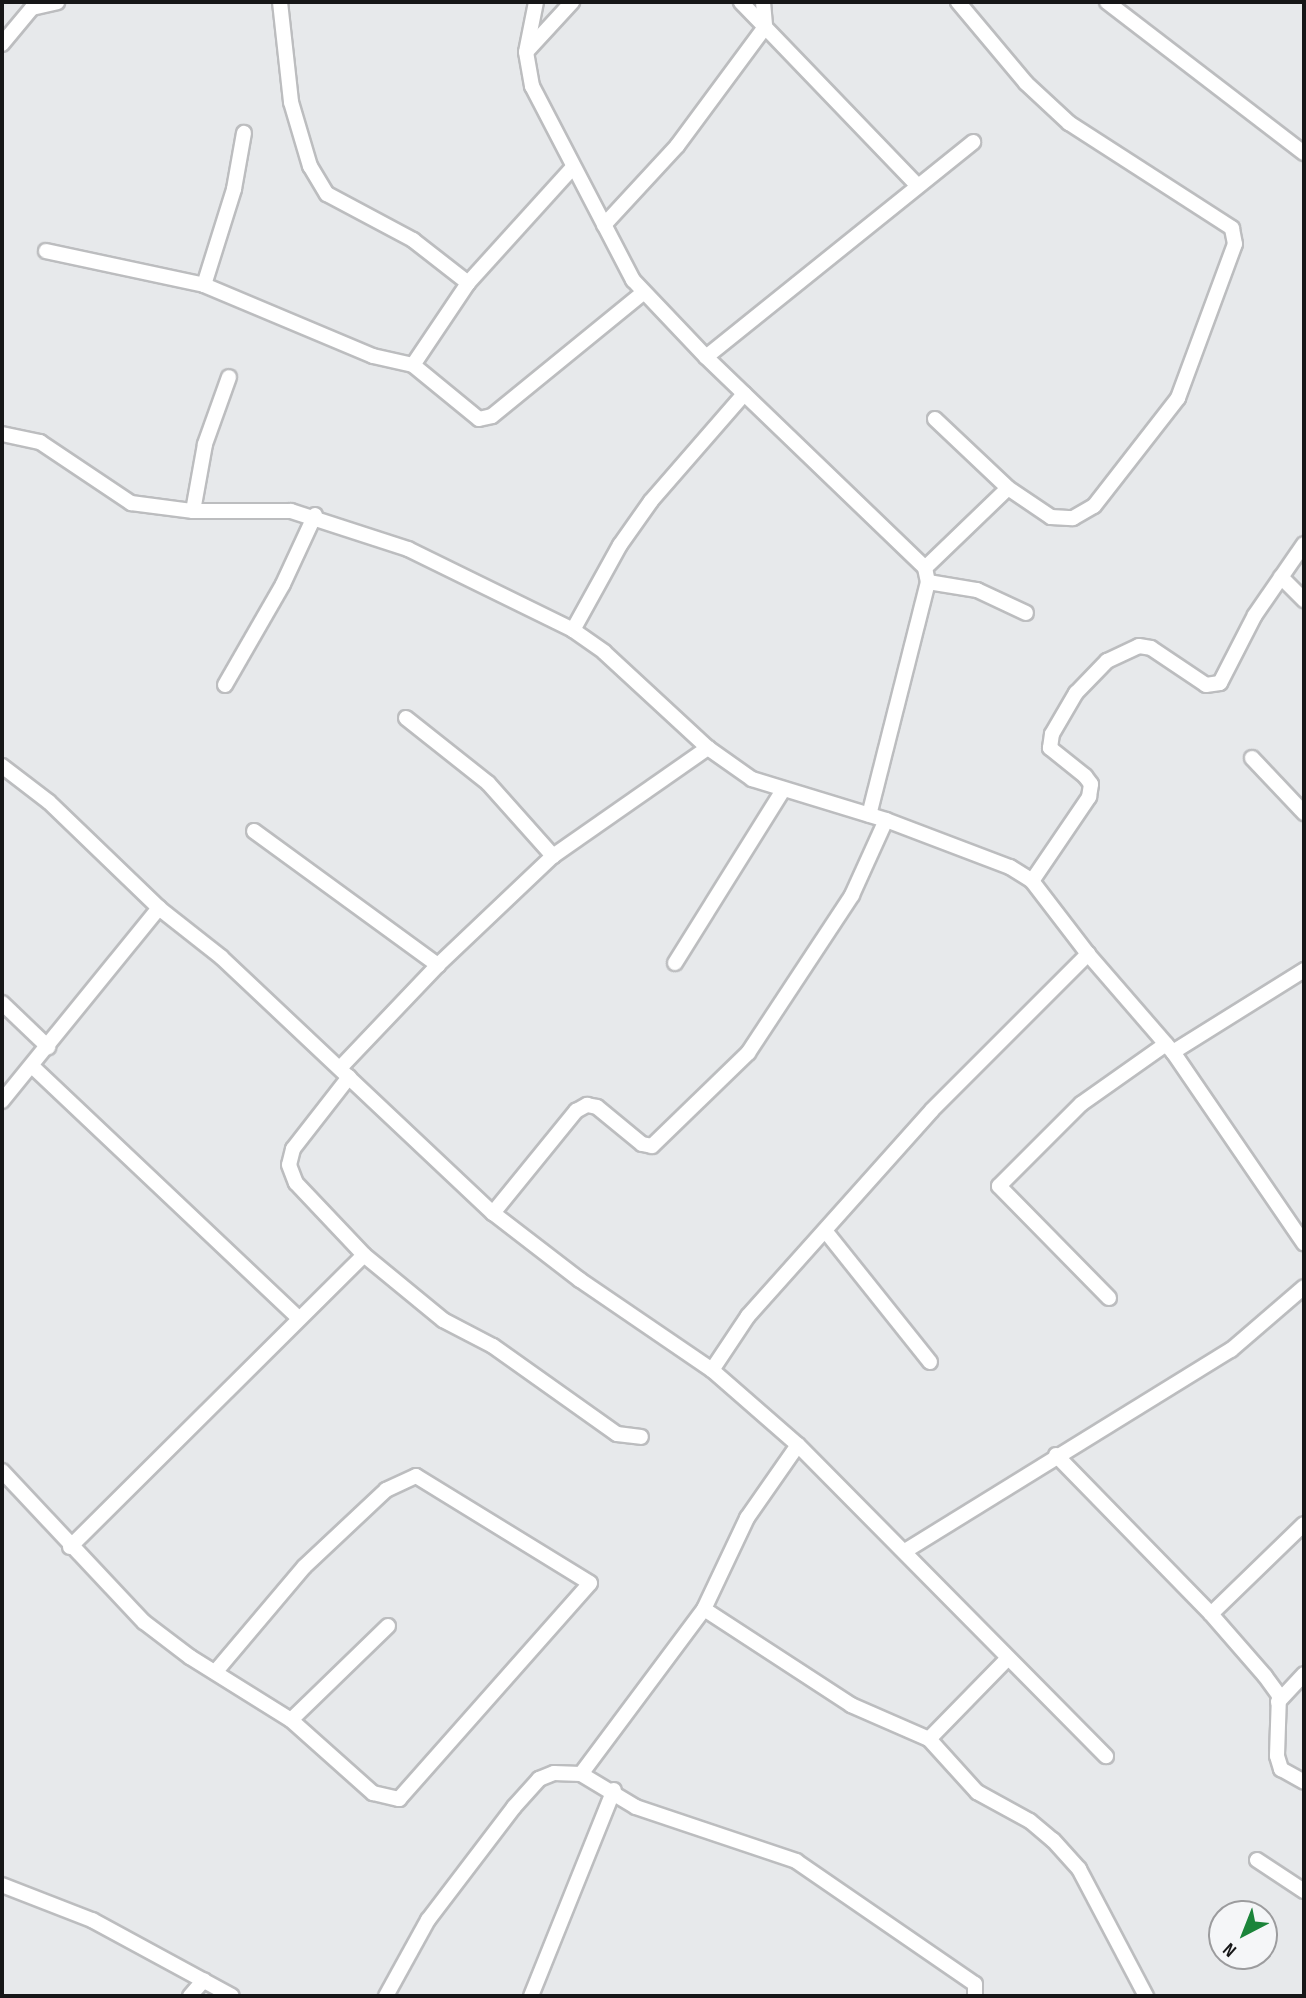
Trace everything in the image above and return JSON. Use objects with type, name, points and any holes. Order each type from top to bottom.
[{"type":"street","points":[[2,44],[33,5],[57,2]]},
{"type":"street","points":[[281,2],[291,102],[310,166],[327,194],[413,240],[468,284]]},
{"type":"street","points":[[536,2],[526,52],[532,86],[604,225],[643,293],[926,575],[977,590],[1026,613]]},
{"type":"street","points":[[526,52],[572,2]]},
{"type":"street","points":[[741,2],[916,184]]},
{"type":"street","points":[[604,225],[677,146],[765,27],[763,2]]},
{"type":"street","points":[[935,419],[1008,488],[1052,517],[1073,518],[1094,506],[1178,398],[1236,236],[1232,228],[1069,123],[1026,83],[958,2]]},
{"type":"street","points":[[1107,2],[1304,153]]},
{"type":"street","points":[[1124,15],[1133,2]]},
{"type":"street","points":[[204,285],[234,189],[244,133]]},
{"type":"street","points":[[706,358],[916,184],[973,142]]},
{"type":"street","points":[[413,365],[468,284],[573,167]]},
{"type":"street","points":[[46,251],[204,285],[373,356],[413,365],[466,414],[479,419],[492,416],[643,293]]},
{"type":"street","points":[[193,511],[205,444],[229,377]]},
{"type":"street","points":[[573,630],[643,512],[744,394]]},
{"type":"street","points":[[2,433],[40,442],[131,503],[193,511],[315,515],[408,549],[573,630],[604,652],[708,748],[752,779],[886,820],[986,856],[1032,881],[1088,954],[1170,1048],[1304,1243]]},
{"type":"street","points":[[869,815],[926,575],[1008,488]]},
{"type":"street","points":[[225,685],[283,584],[315,515]]},
{"type":"street","points":[[1032,881],[1088,797],[1091,784],[1085,776],[1050,748],[1052,734],[1076,693],[1107,661],[1139,646],[1151,649],[1206,685],[1220,683],[1255,615],[1304,544]]},
{"type":"street","points":[[1281,577],[1304,600]]},
{"type":"street","points":[[407,718],[488,783],[553,856]]},
{"type":"street","points":[[641,1437],[617,1434],[493,1346],[443,1320],[365,1255],[296,1183],[289,1165],[293,1149],[344,1073],[438,965],[553,856],[708,748]]},
{"type":"street","points":[[1252,758],[1304,813]]},
{"type":"street","points":[[2,765],[49,803],[159,908],[221,957],[493,1213],[580,1280],[712,1370],[798,1445],[1106,1756]]},
{"type":"street","points":[[675,963],[783,790]]},
{"type":"street","points":[[493,1213],[576,1111],[587,1105],[597,1107],[642,1144],[652,1146],[748,1053],[852,895],[886,820]]},
{"type":"street","points":[[254,831],[438,965]]},
{"type":"street","points":[[2,1101],[159,908]]},
{"type":"street","points":[[712,1370],[748,1316],[827,1233],[978,1059],[1088,954]]},
{"type":"street","points":[[1109,1298],[999,1186],[1081,1104],[1170,1048],[1304,970]]},
{"type":"street","points":[[2,1003],[48,1047]]},
{"type":"street","points":[[32,1066],[297,1317]]},
{"type":"street","points":[[827,1233],[930,1362]]},
{"type":"street","points":[[70,1547],[297,1317],[365,1255]]},
{"type":"street","points":[[905,1551],[1056,1455],[1231,1350],[1304,1287]]},
{"type":"street","points":[[581,1774],[704,1609],[747,1518],[798,1445]]},
{"type":"street","points":[[1056,1455],[1212,1614],[1265,1676],[1279,1702],[1277,1756],[1281,1769],[1304,1782]]},
{"type":"street","points":[[2,1471],[70,1547],[144,1622],[216,1671],[291,1720],[373,1793],[399,1798],[590,1583],[416,1476],[386,1490],[304,1567],[216,1671]]},
{"type":"street","points":[[1212,1614],[1304,1524]]},
{"type":"street","points":[[704,1609],[851,1705],[929,1739],[977,1792],[1030,1821],[1079,1868],[1146,1996]]},
{"type":"street","points":[[291,1720],[388,1626]]},
{"type":"street","points":[[929,1739],[1007,1658]]},
{"type":"street","points":[[1279,1702],[1304,1674]]},
{"type":"street","points":[[386,1996],[422,1930],[514,1807],[539,1779],[554,1773],[581,1774],[614,1790],[636,1807],[796,1861],[975,1984],[975,1996]]},
{"type":"street","points":[[531,1996],[614,1790]]},
{"type":"street","points":[[1256,1860],[1304,1891]]},
{"type":"street","points":[[2,1885],[92,1920],[232,1996]]},
{"type":"street","points":[[190,1996],[204,1980]]}]
